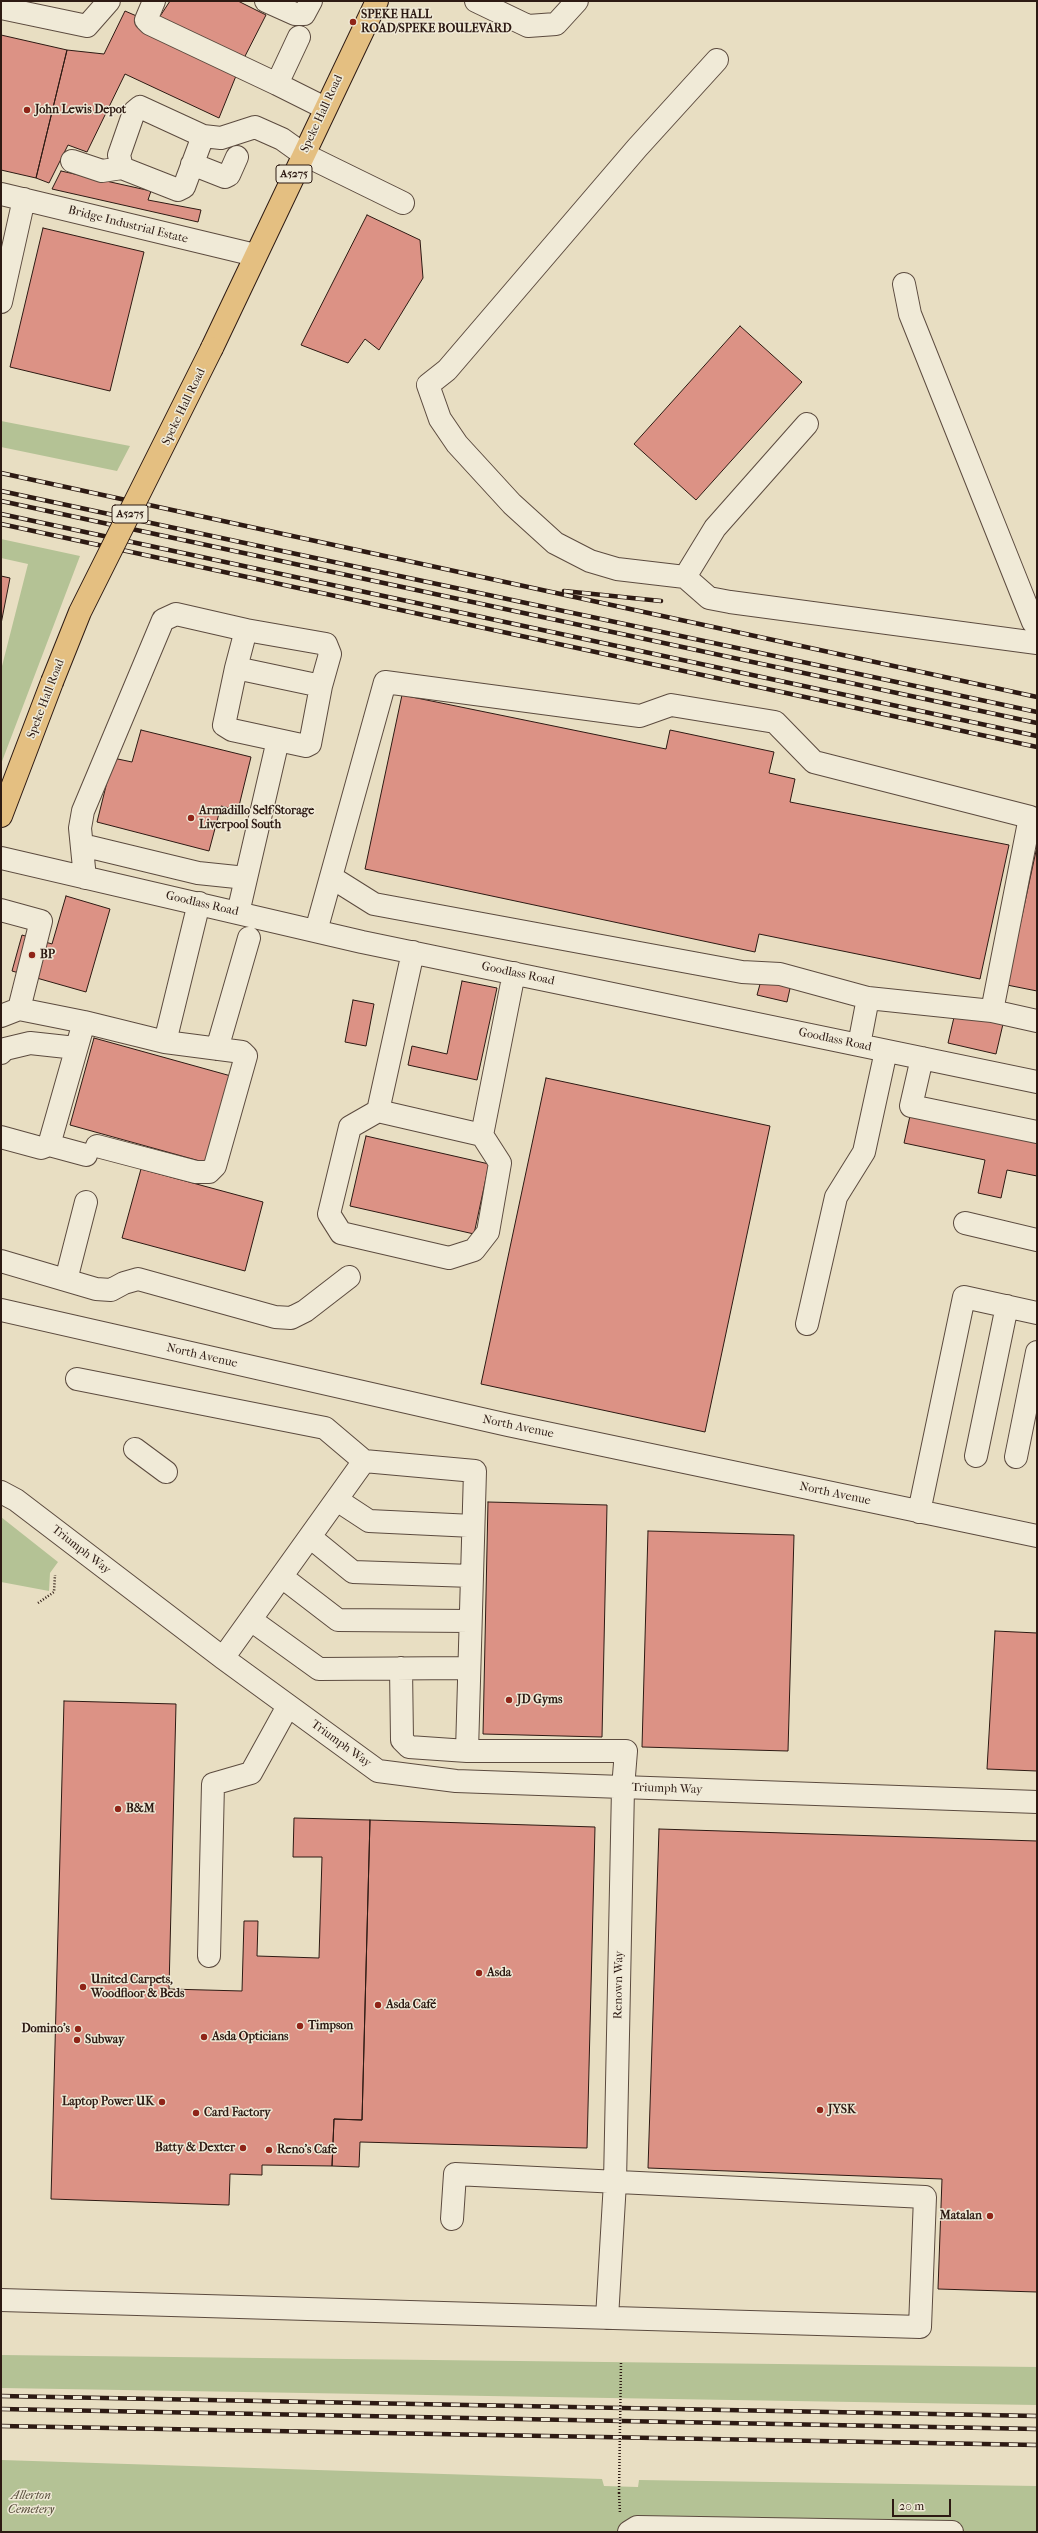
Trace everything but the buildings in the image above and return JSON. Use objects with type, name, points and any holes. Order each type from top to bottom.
[{"type":"highway","name":"Speke Hall Road","points":[[1,816],[80,612],[212,348],[377,1]]},
{"type":"street","points":[[1,8],[87,26],[109,1]]},
{"type":"street","points":[[154,1],[146,20],[150,24],[325,108]]},
{"type":"street","points":[[266,1],[295,14],[304,14],[311,1]]},
{"type":"street","points":[[476,1],[528,26],[556,24],[576,1]]},
{"type":"street","points":[[277,84],[299,37]]},
{"type":"street","points":[[718,60],[637,148],[446,370],[428,385],[440,419],[457,444],[512,504],[555,543],[590,561],[617,569],[685,577],[709,598],[723,601],[1037,643]]},
{"type":"street","points":[[122,168],[119,155],[134,112],[140,107],[203,136],[221,138],[239,134],[258,120],[303,154],[403,203]]},
{"type":"street","points":[[72,161],[102,171],[122,168],[178,190],[184,187],[203,136]]},
{"type":"street","points":[[192,164],[225,177],[229,175],[237,157]]},
{"type":"street","name":"Bridge Industrial Estate","points":[[1,194],[255,255]]},
{"type":"street","points":[[1,302],[24,199]]},
{"type":"street","points":[[904,284],[910,314],[1033,622],[1037,626]]},
{"type":"street","points":[[685,577],[715,528],[807,424]]},
{"type":"street","points":[[85,878],[80,828],[83,811],[114,732],[163,620],[176,614],[246,630],[326,644],[330,654],[321,686],[310,744],[306,746],[232,730],[224,725],[246,630]]},
{"type":"street","points":[[236,668],[321,686]]},
{"type":"street","points":[[316,931],[385,682],[640,716],[671,705],[775,722],[814,762],[1030,817],[992,1011]]},
{"type":"street","points":[[238,913],[278,740]]},
{"type":"street","points":[[82,845],[198,873],[246,878]]},
{"type":"street","name":"Goodlass Road","points":[[1,858],[413,952],[1037,1082]]},
{"type":"street","points":[[331,877],[374,904],[742,972],[780,974],[868,998],[992,1011],[1037,1021]]},
{"type":"street","points":[[165,1042],[198,903]]},
{"type":"street","points":[[1,910],[41,921],[10,1012],[84,1022],[165,1042],[242,1052],[246,1056],[215,1166],[209,1172],[196,1172],[91,1150],[49,1145],[41,1148],[1,1137]]},
{"type":"street","points":[[217,1049],[249,938]]},
{"type":"street","points":[[378,1112],[413,952]]},
{"type":"street","points":[[482,1135],[378,1112],[350,1127],[329,1214],[341,1233],[448,1258],[474,1250],[488,1232],[500,1163],[482,1135],[514,973]]},
{"type":"street","points":[[859,1045],[868,998]]},
{"type":"street","points":[[49,1145],[84,1022]]},
{"type":"street","points":[[1,1053],[5,1049],[30,1043],[76,1048]]},
{"type":"street","points":[[807,1324],[836,1197],[864,1152],[886,1051]]},
{"type":"street","points":[[922,1058],[911,1106],[1037,1132]]},
{"type":"street","points":[[66,1280],[86,1202]]},
{"type":"street","points":[[965,1223],[1037,1240]]},
{"type":"street","points":[[1,1261],[96,1289],[111,1290],[124,1282],[138,1279],[275,1317],[291,1318],[305,1311],[349,1277]]},
{"type":"street","points":[[919,1512],[964,1297],[1037,1312]]},
{"type":"street","points":[[976,1456],[1007,1306]]},
{"type":"street","name":"North Avenue","points":[[1,1310],[508,1425],[1037,1536]]},
{"type":"street","points":[[1016,1457],[1037,1352]]},
{"type":"street","points":[[77,1379],[325,1428],[364,1461],[475,1471],[467,1751],[409,1747],[402,1740],[401,1668]]},
{"type":"street","points":[[135,1450],[166,1472]]},
{"type":"street","points":[[223,1658],[364,1461]]},
{"type":"street","name":"Triumph Way","points":[[1,1492],[16,1500],[223,1658],[378,1772],[456,1781],[1037,1802]]},
{"type":"street","points":[[337,1500],[369,1521],[473,1526]]},
{"type":"street","points":[[310,1538],[353,1572],[472,1576]]},
{"type":"street","points":[[282,1577],[338,1620],[470,1621]]},
{"type":"street","points":[[251,1620],[319,1669],[469,1668]]},
{"type":"street","points":[[208,1956],[213,1784],[251,1773],[288,1706]]},
{"type":"street","name":"Renown Way","points":[[467,1751],[626,1751],[623,1788],[615,2182],[607,2318]]},
{"type":"street","points":[[1,2300],[920,2328],[925,2197],[455,2174],[452,2219]]},
{"type":"street","points":[[629,2532],[637,2527],[952,2532]]},
{"type":"path","points":[[38,1604],[54,1592],[55,1575]]},
{"type":"path","points":[[619,2493],[621,2362]]},
{"type":"green space","points":[[1,421],[130,446],[117,471],[1,447]]},
{"type":"green space","points":[[1,539],[80,556],[1,764],[1,670],[28,564],[1,558]]},
{"type":"green space","points":[[1,1517],[58,1562],[50,1573],[49,1591],[1,1582]]},
{"type":"green space","points":[[1,2355],[1037,2367],[1037,2405],[1,2388]]},
{"type":"green space","name":"Allerton Cemetery","points":[[1,2460],[602,2479],[604,2486],[638,2487],[639,2480],[1037,2486],[1037,2532],[1,2532]]},
{"type":"railway","points":[[1,473],[1037,697]]},
{"type":"railway","points":[[1,491],[1037,712]]},
{"type":"railway","points":[[1,501],[1037,723]]},
{"type":"railway","points":[[1,514],[1037,736]]},
{"type":"railway","points":[[1,524],[1037,747]]},
{"type":"railway","points":[[564,591],[661,601]]},
{"type":"railway","points":[[1,2396],[1037,2416]]},
{"type":"railway","points":[[1,2409],[1037,2429]]},
{"type":"railway","points":[[1,2426],[1037,2445]]},
{"type":"place","name":"SPEKE HALL ROAD/SPEKE BOULEVARD","points":[[353,22]]},
{"type":"place","name":"John Lewis Depot","points":[[27,110]]},
{"type":"place","name":"Armadillo Self Storage Liverpool South","points":[[191,818]]},
{"type":"place","name":"BP","points":[[32,955]]},
{"type":"place","name":"JD Gyms","points":[[509,1700]]},
{"type":"place","name":"B&M","points":[[118,1809]]},
{"type":"place","name":"Asda","points":[[479,1973]]},
{"type":"place","name":"United Carpets, Woodfloor & Beds","points":[[83,1987]]},
{"type":"place","name":"Asda Café","points":[[378,2005]]},
{"type":"place","name":"Timpson","points":[[300,2026]]},
{"type":"place","name":"Domino's","points":[[78,2029]]},
{"type":"place","name":"Asda Opticians","points":[[204,2037]]},
{"type":"place","name":"Subway","points":[[77,2040]]},
{"type":"place","name":"Laptop Power UK","points":[[162,2102]]},
{"type":"place","name":"JYSK","points":[[820,2110]]},
{"type":"place","name":"Card Factory","points":[[196,2113]]},
{"type":"place","name":"Batty & Dexter","points":[[243,2148]]},
{"type":"place","name":"Reno's Cafe","points":[[269,2150]]},
{"type":"place","name":"Matalan","points":[[990,2216]]}]
